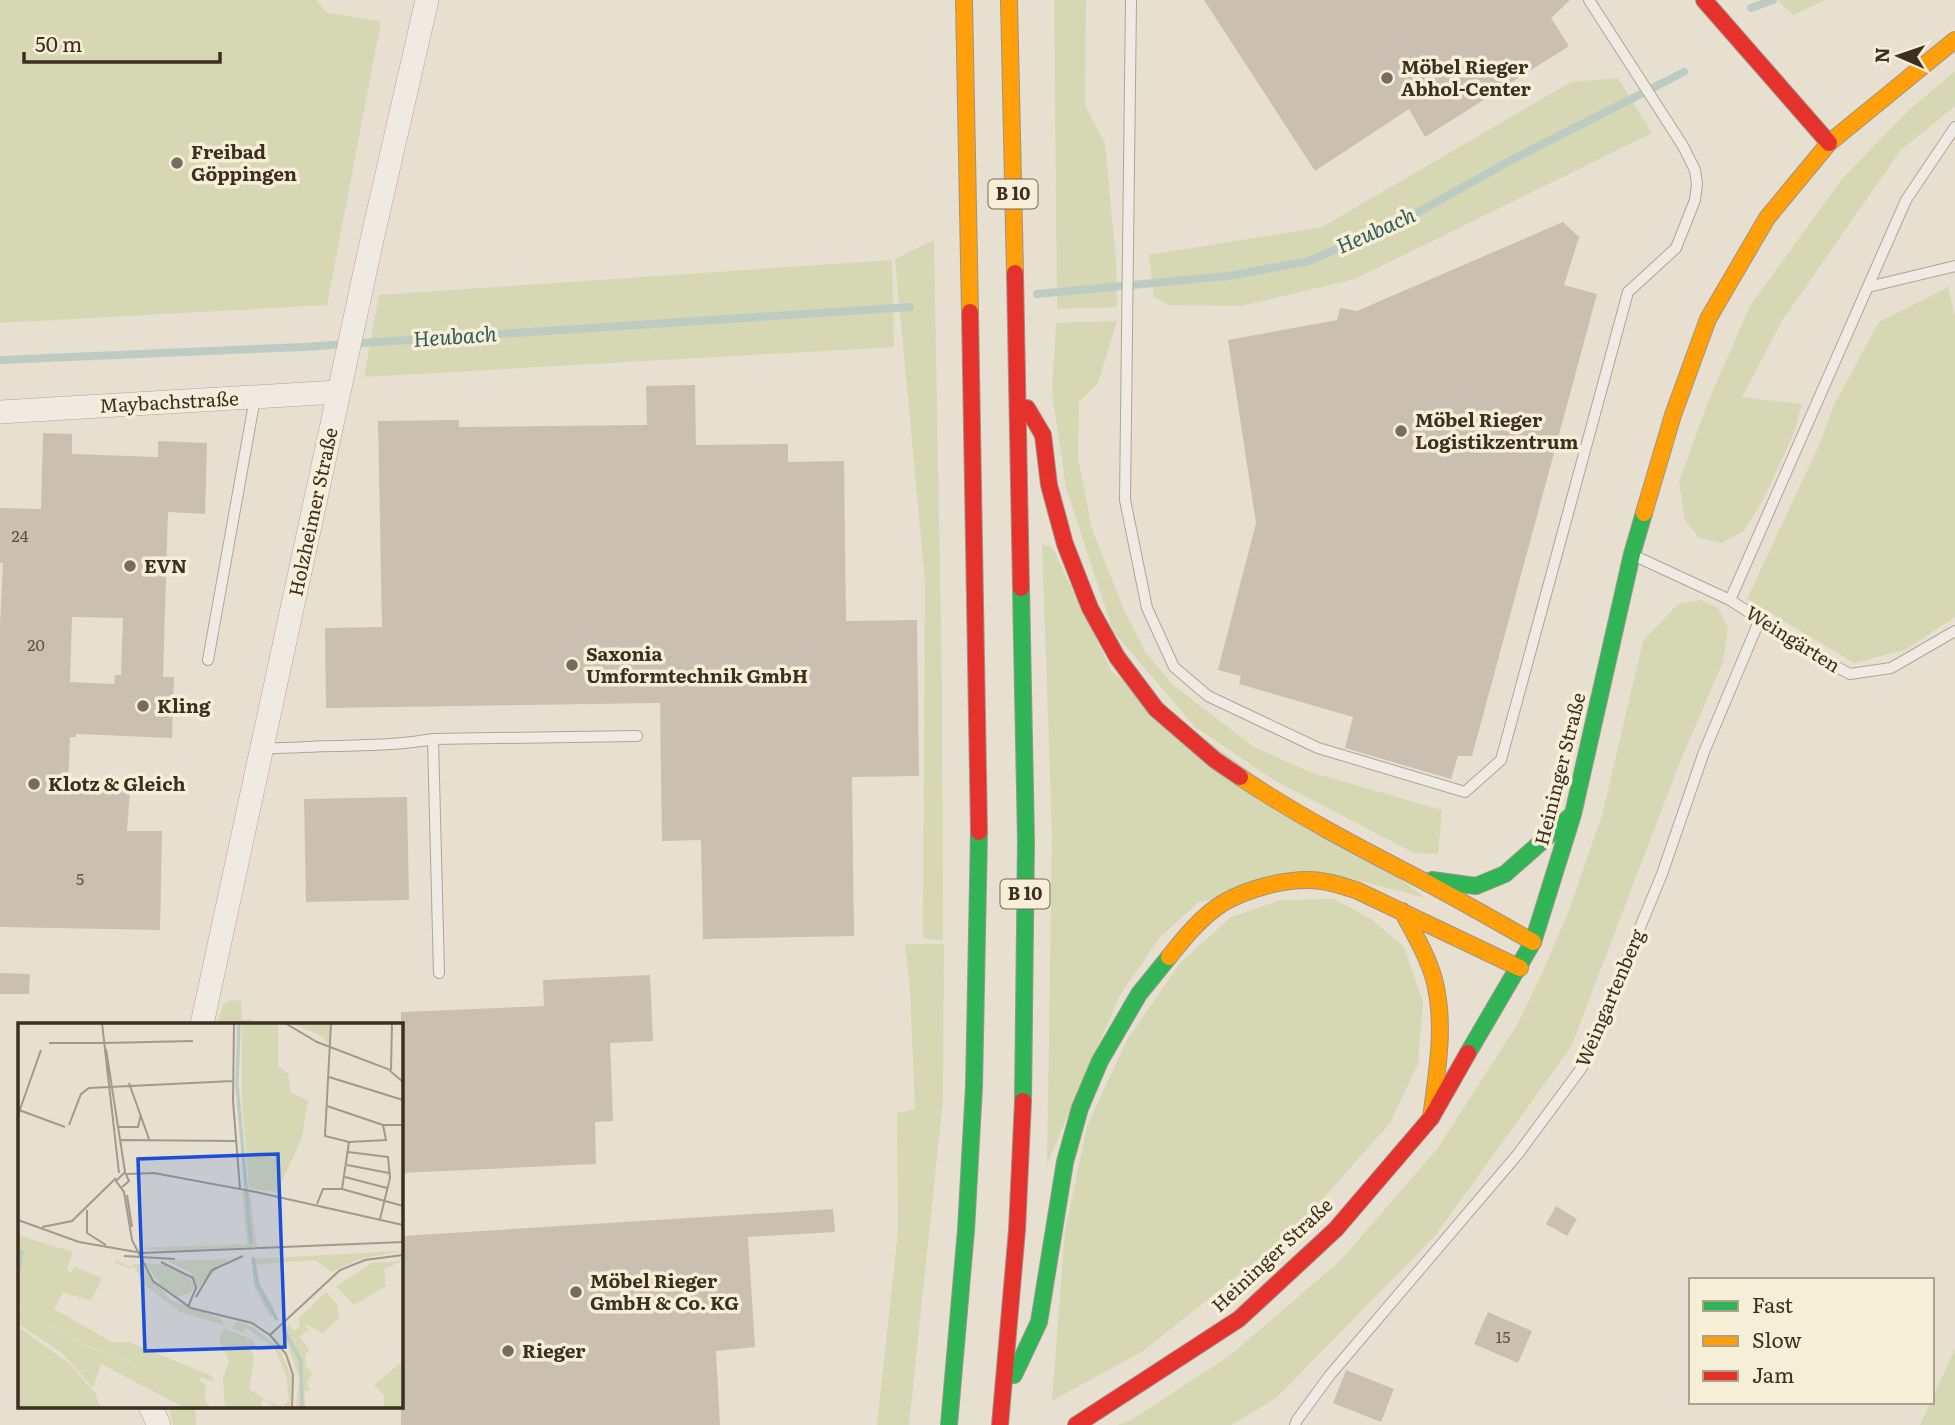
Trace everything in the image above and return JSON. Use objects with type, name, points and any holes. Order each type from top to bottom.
[{"type":"main road","name":"B 10","points":[[949,1421],[974,1087],[979,841],[964,0]]},
{"type":"main road","name":"B 10","points":[[1000,1425],[1017,1230],[1023,1095],[1025,908],[1024,688],[1009,0]]},
{"type":"main road","points":[[1704,0],[1829,143]]},
{"type":"main road","name":"Heininger Straße","points":[[1076,1425],[1239,1319],[1336,1229],[1431,1118],[1533,942],[1573,814],[1633,554],[1673,415],[1708,319],[1767,218],[1829,143],[1955,40]]},
{"type":"main road","name":"B 10","points":[[1016,388],[1042,435],[1049,485],[1065,544],[1090,608],[1117,657],[1156,709],[1215,760],[1282,805],[1533,942]]},
{"type":"main road","name":"B 10","points":[[1418,878],[1476,886],[1505,874],[1573,814]]},
{"type":"main road","points":[[1003,1399],[1039,1322],[1065,1162],[1080,1108],[1100,1060],[1139,994],[1189,932],[1223,903],[1262,887],[1307,880],[1332,883],[1356,890],[1520,968]]},
{"type":"main road","points":[[1402,911],[1427,959],[1440,1004],[1439,1058],[1431,1118]]},
{"type":"street","name":"Holzheimer Straße","points":[[202,1023],[355,317],[427,0]]},
{"type":"street","name":"Maybachstraße","points":[[0,412],[255,398],[341,382]]},
{"type":"street","points":[[151,1408],[159,1425]]},
{"type":"lane","points":[[1131,0],[1125,500],[1147,608],[1174,667],[1208,696],[1318,748],[1465,792],[1501,760],[1628,292],[1676,248],[1695,200],[1695,170],[1683,146],[1589,0]]},
{"type":"lane","points":[[1730,600],[1906,200],[1955,127]]},
{"type":"lane","points":[[1868,287],[1955,266]]},
{"type":"lane","points":[[208,660],[255,398]]},
{"type":"lane","name":"Weingärten","points":[[1633,554],[1730,600],[1816,656],[1850,674],[1891,668],[1955,631]]},
{"type":"lane","name":"Weingartenberg","points":[[1293,1423],[1518,1154],[1583,1066],[1662,874],[1704,752],[1760,619]]},
{"type":"lane","points":[[261,748],[401,745],[433,739],[637,736]]},
{"type":"lane","points":[[433,739],[439,974]]},
{"type":"green space","name":"Freibad Göppingen","points":[[0,0],[316,0],[327,13],[381,21],[327,305],[0,323]]},
{"type":"green space","points":[[1054,0],[1086,0],[1085,105],[1105,144],[1116,260],[1117,307],[1057,309]]},
{"type":"green space","points":[[1778,0],[1825,0],[1793,15]]},
{"type":"green space","points":[[1955,71],[1955,106],[1900,151],[1782,321],[1742,397],[1802,404],[1793,435],[1763,500],[1744,531],[1721,543],[1699,538],[1685,520],[1679,482],[1708,402],[1750,306],[1842,179],[1908,111]]},
{"type":"green space","points":[[1618,78],[1652,133],[1355,279],[1241,306],[1169,305],[1154,297],[1149,255],[1322,227],[1571,82]]},
{"type":"green space","points":[[934,240],[942,686],[943,941],[923,938],[925,582],[895,259]]},
{"type":"green space","points":[[892,260],[894,347],[364,377],[379,295]]},
{"type":"green space","points":[[1948,287],[1955,316],[1955,617],[1905,650],[1854,663],[1747,599],[1820,443],[1834,405],[1879,322]]},
{"type":"green space","points":[[1117,321],[1098,383],[1079,402],[1078,458],[1092,529],[1124,610],[1146,653],[1173,685],[1254,747],[1310,772],[1442,810],[1438,854],[1414,853],[1272,779],[1194,726],[1113,631],[1066,488],[1052,391],[1056,323]]},
{"type":"green space","points":[[1042,544],[1052,547],[1112,672],[1426,898],[1349,878],[1199,902],[1160,937],[1120,995],[1047,1164],[1052,834]]},
{"type":"green space","points":[[1701,600],[1718,608],[1728,627],[1723,662],[1680,762],[1571,1047],[1434,1237],[1276,1398],[1231,1425],[1117,1425],[1131,1420],[1228,1357],[1341,1260],[1438,1148],[1518,1023],[1571,905],[1602,815],[1643,641],[1678,604]]},
{"type":"green space","points":[[1334,899],[1371,919],[1404,947],[1423,1002],[1418,1064],[1390,1123],[1296,1229],[1143,1351],[1052,1401],[1065,1231],[1087,1126],[1127,1040],[1180,963],[1231,917],[1280,900]]},
{"type":"green space","points":[[905,944],[944,944],[943,1100],[909,1425],[877,1425],[898,1231],[897,1113],[915,1109],[910,989]]},
{"type":"green space","points":[[231,1000],[241,1001],[242,1020],[253,1020],[253,1023],[217,1023],[223,1005]]},
{"type":"green space","points":[[1955,1349],[1955,1425],[1920,1425],[1930,1404],[1934,1404],[1934,1395]]},
{"type":"green space","points":[[169,1408],[195,1408],[196,1425],[173,1425]]},
{"type":"building","name":"Möbel Rieger Abhol-Center","points":[[1204,0],[1570,0],[1551,18],[1569,46],[1425,137],[1409,109],[1315,171]]},
{"type":"building","name":"Möbel Rieger Logistikzentrum","points":[[1563,222],[1579,237],[1564,285],[1597,294],[1472,756],[1458,756],[1451,779],[1345,748],[1353,717],[1239,684],[1241,676],[1218,670],[1256,523],[1228,340],[1337,320],[1340,308],[1357,311]]},
{"type":"building","name":"Saxonia Umformtechnik GmbH","points":[[695,385],[696,445],[788,444],[788,462],[844,461],[846,621],[917,620],[919,776],[852,777],[854,936],[703,939],[701,840],[662,841],[660,703],[326,708],[325,628],[382,627],[378,421],[459,420],[459,427],[647,425],[646,386]]},
{"type":"building","points":[[43,433],[72,434],[72,454],[158,457],[158,441],[207,443],[205,514],[168,512],[163,677],[174,677],[172,738],[76,734],[76,737],[70,737],[68,787],[130,789],[127,831],[162,831],[160,930],[0,927],[0,625],[3,563],[0,563],[0,508],[41,509]],"holes":[[[72,617],[123,618],[121,675],[115,675],[114,684],[70,682]]]},
{"type":"building","points":[[407,797],[409,900],[306,902],[304,799]]},
{"type":"building","points":[[0,973],[30,974],[29,994],[0,994]]},
{"type":"building","points":[[650,975],[653,1041],[610,1043],[613,1121],[595,1122],[596,1164],[402,1173],[401,1012],[544,1006],[543,980]]},
{"type":"building","points":[[1556,1206],[1577,1219],[1567,1236],[1546,1224]]},
{"type":"building","name":"Möbel Rieger GmbH & Co. KG","points":[[833,1209],[835,1232],[748,1237],[755,1347],[716,1351],[720,1425],[401,1425],[402,1236]]},
{"type":"building","points":[[1488,1312],[1532,1331],[1518,1363],[1474,1344]]},
{"type":"building","points":[[1346,1370],[1394,1389],[1381,1422],[1333,1403]]},
{"type":"waterway","name":"Heubach","points":[[1751,8],[1773,0]]},
{"type":"waterway","name":"Heubach","points":[[1037,294],[1228,276],[1309,261],[1404,220],[1517,157],[1684,72]]},
{"type":"waterway","name":"Heubach","points":[[0,360],[303,347],[910,307]]},
{"type":"traffic: fast","points":[[1468,1053],[1533,942],[1573,814],[1632,554],[1644,513]]},
{"type":"traffic: fast","points":[[1021,588],[1026,841],[1023,1101]]},
{"type":"traffic: fast","points":[[1432,880],[1476,886],[1505,874],[1573,814]]},
{"type":"traffic: fast","points":[[949,1425],[966,1230],[974,1087],[979,832]]},
{"type":"traffic: fast","points":[[1014,1375],[1039,1322],[1065,1162],[1080,1108],[1100,1061],[1139,994],[1169,957]]},
{"type":"traffic: slow","points":[[964,0],[970,312]]},
{"type":"traffic: slow","points":[[1009,0],[1015,273]]},
{"type":"traffic: slow","points":[[1644,513],[1673,415],[1708,319],[1767,218],[1829,143],[1955,40]]},
{"type":"traffic: slow","points":[[1240,777],[1327,830],[1533,942]]},
{"type":"traffic: slow","points":[[1169,957],[1187,935],[1223,903],[1264,886],[1308,880],[1356,890],[1520,968]]},
{"type":"traffic: slow","points":[[1402,911],[1428,961],[1438,996],[1440,1031],[1431,1118]]},
{"type":"traffic: jam","points":[[1704,0],[1829,143]]},
{"type":"traffic: jam","points":[[1015,273],[1021,588]]},
{"type":"traffic: jam","points":[[970,312],[979,832]]},
{"type":"traffic: jam","points":[[1027,408],[1043,435],[1049,485],[1065,544],[1090,608],[1117,657],[1156,709],[1215,760],[1240,777]]},
{"type":"traffic: jam","points":[[1076,1425],[1239,1319],[1336,1229],[1431,1118],[1468,1053]]},
{"type":"traffic: jam","points":[[1000,1425],[1017,1230],[1023,1101]]},
{"type":"place","name":"Möbel Rieger Abhol-Center","points":[[1387,78]]},
{"type":"place","name":"Freibad Göppingen","points":[[177,163]]},
{"type":"place","name":"Möbel Rieger Logistikzentrum","points":[[1401,431]]},
{"type":"place","name":"EVN","points":[[130,566]]},
{"type":"place","name":"Saxonia Umformtechnik GmbH","points":[[572,665]]},
{"type":"place","name":"Kling","points":[[143,706]]},
{"type":"place","name":"Klotz & Gleich","points":[[34,784]]},
{"type":"place","name":"Möbel Rieger GmbH & Co. KG","points":[[576,1292]]},
{"type":"place","name":"Rieger","points":[[508,1351]]}]
